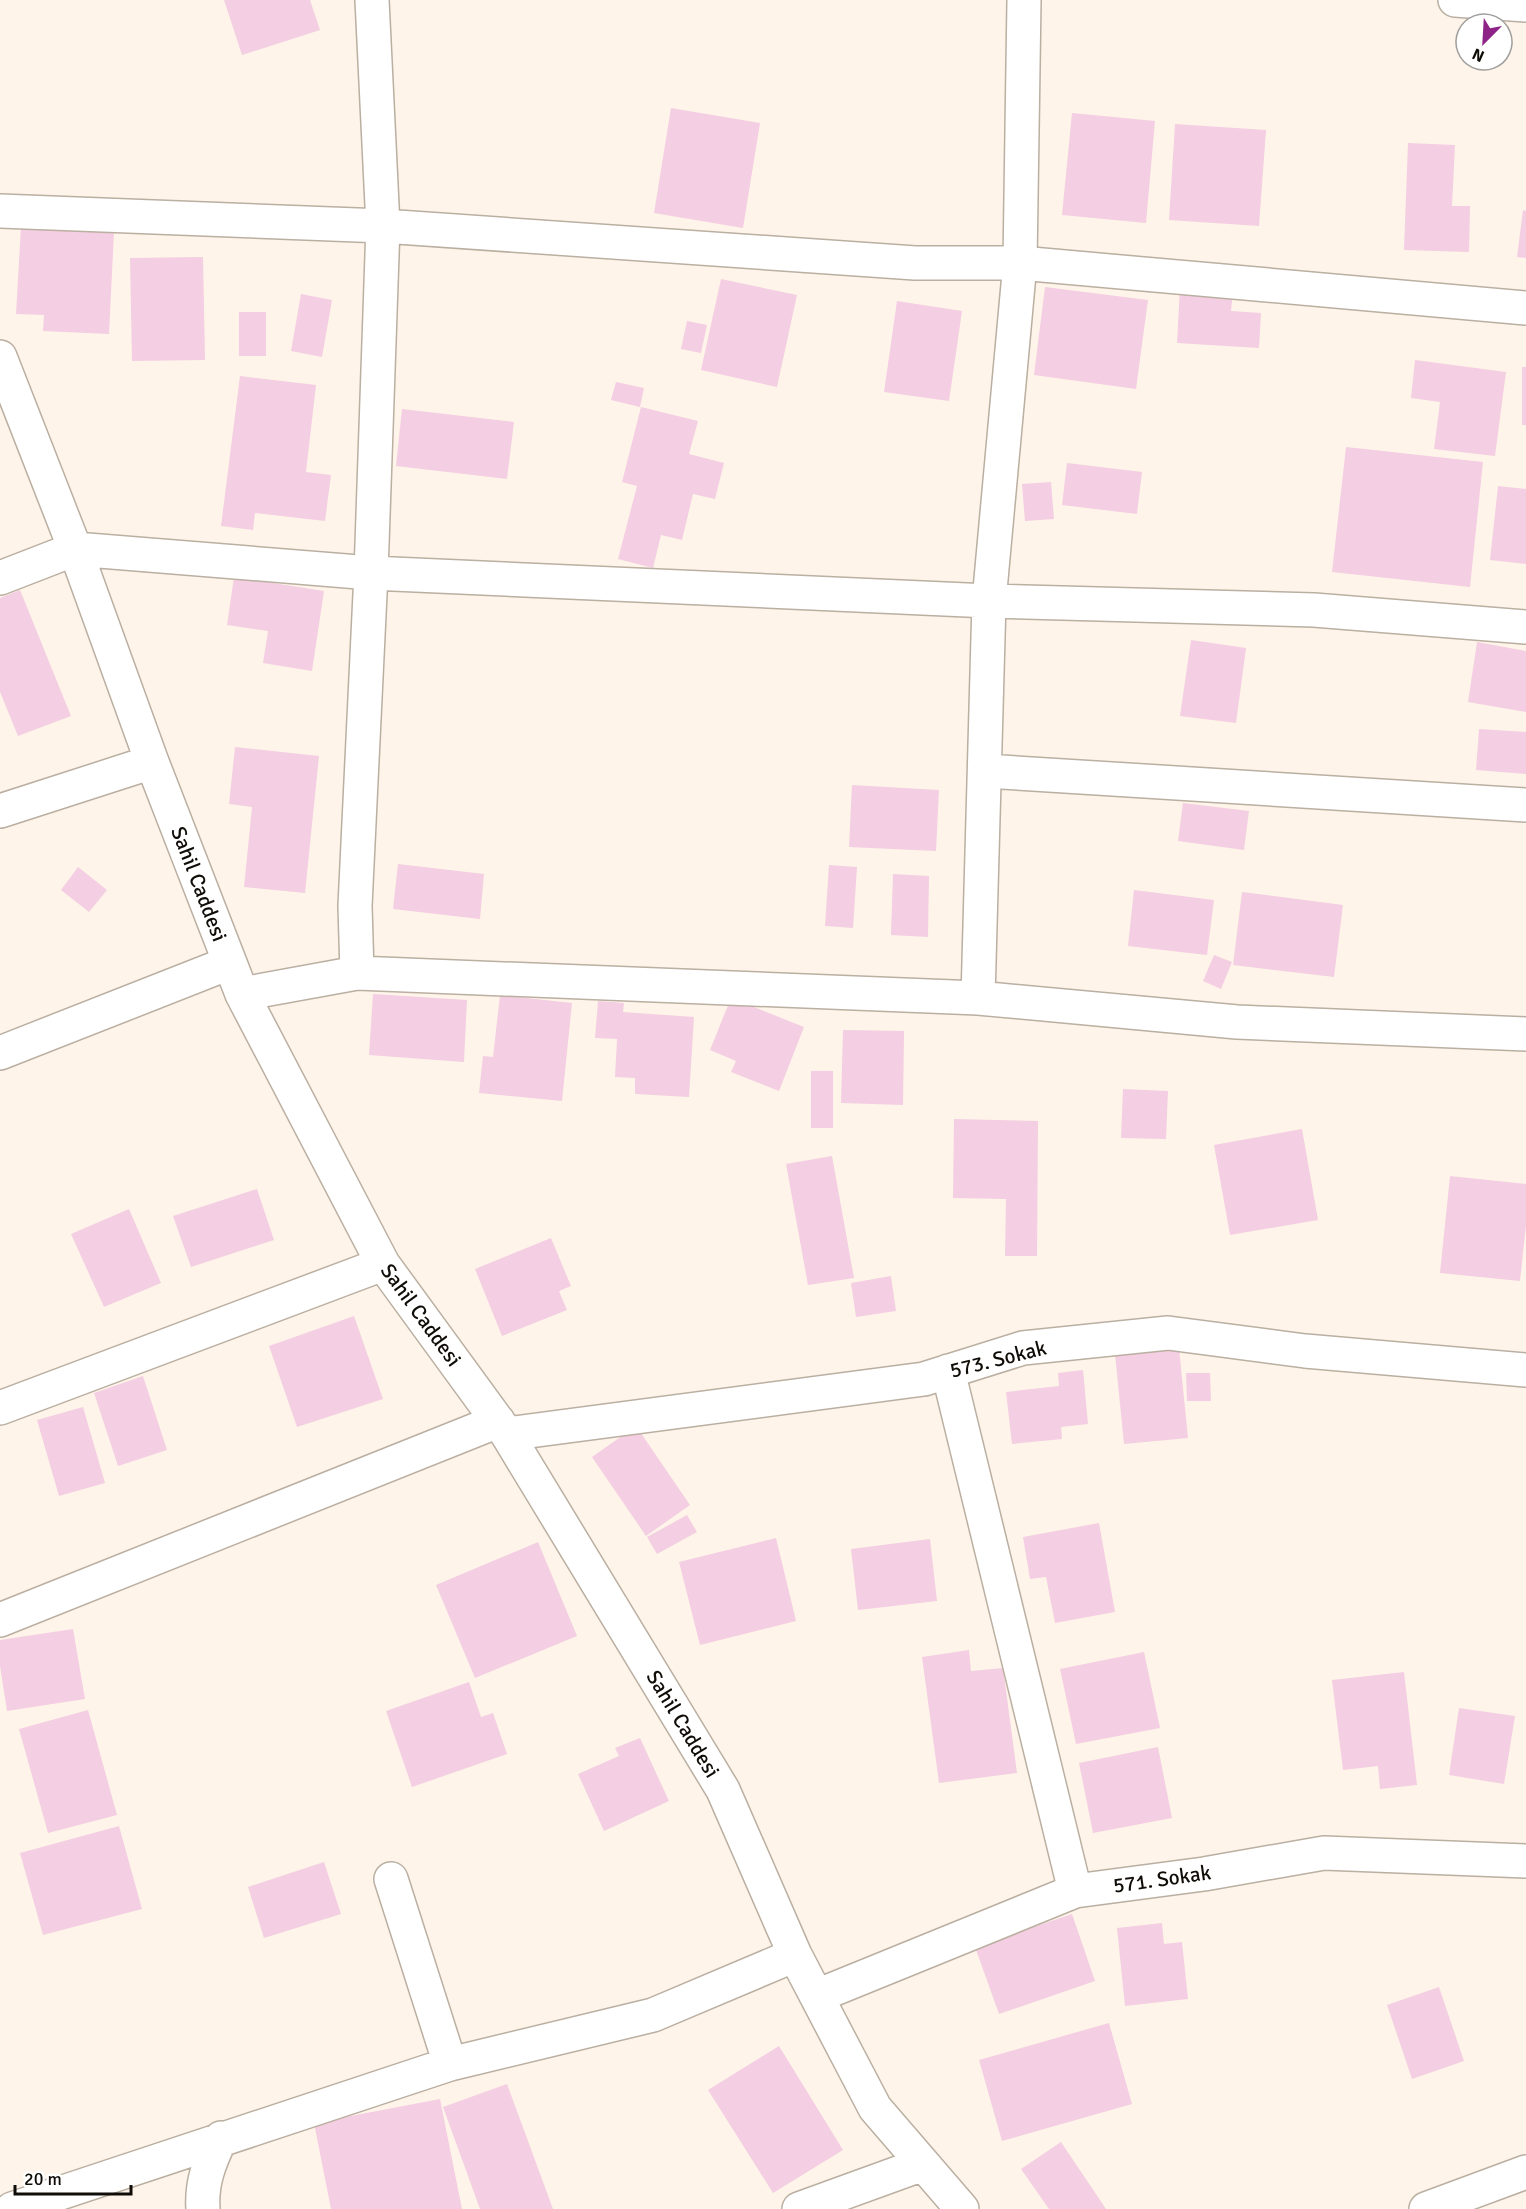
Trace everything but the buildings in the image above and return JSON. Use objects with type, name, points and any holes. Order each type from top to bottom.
[{"type":"street","points":[[357,973],[355,906],[371,573],[383,226],[372,0]]},
{"type":"street","points":[[978,998],[989,601],[1020,263],[1024,0]]},
{"type":"street","points":[[1455,0],[1526,5]]},
{"type":"street","points":[[0,210],[383,226],[915,263],[1020,263],[1526,308]]},
{"type":"street","name":"Sahil Caddesi","points":[[0,357],[75,549],[152,762],[242,994],[383,1264],[503,1428],[723,1790],[795,1954],[875,2108],[962,2209]]},
{"type":"street","points":[[0,578],[75,549],[371,573],[989,601],[1314,610],[1526,627]]},
{"type":"street","points":[[0,811],[152,762]]},
{"type":"street","points":[[985,771],[1526,805]]},
{"type":"street","points":[[0,1053],[229,963]]},
{"type":"street","points":[[242,994],[357,973],[978,998],[1237,1022],[1526,1034]]},
{"type":"street","points":[[0,1408],[383,1264]]},
{"type":"street","name":"573. Sokak","points":[[0,1620],[503,1428],[924,1379],[1023,1348],[1168,1333],[1305,1351],[1526,1370]]},
{"type":"street","points":[[948,1371],[1075,1891]]},
{"type":"street","name":"571. Sokak","points":[[817,1996],[1075,1891],[1204,1874],[1324,1853],[1526,1861]]},
{"type":"street","points":[[391,1880],[450,2064]]},
{"type":"street","points":[[12,2209],[450,2064],[653,2015],[795,1954]]},
{"type":"street","points":[[203,2209],[202,2197],[207,2167],[221,2138]]},
{"type":"street","points":[[799,2209],[923,2164]]},
{"type":"street","points":[[1426,2209],[1526,2172]]}]
